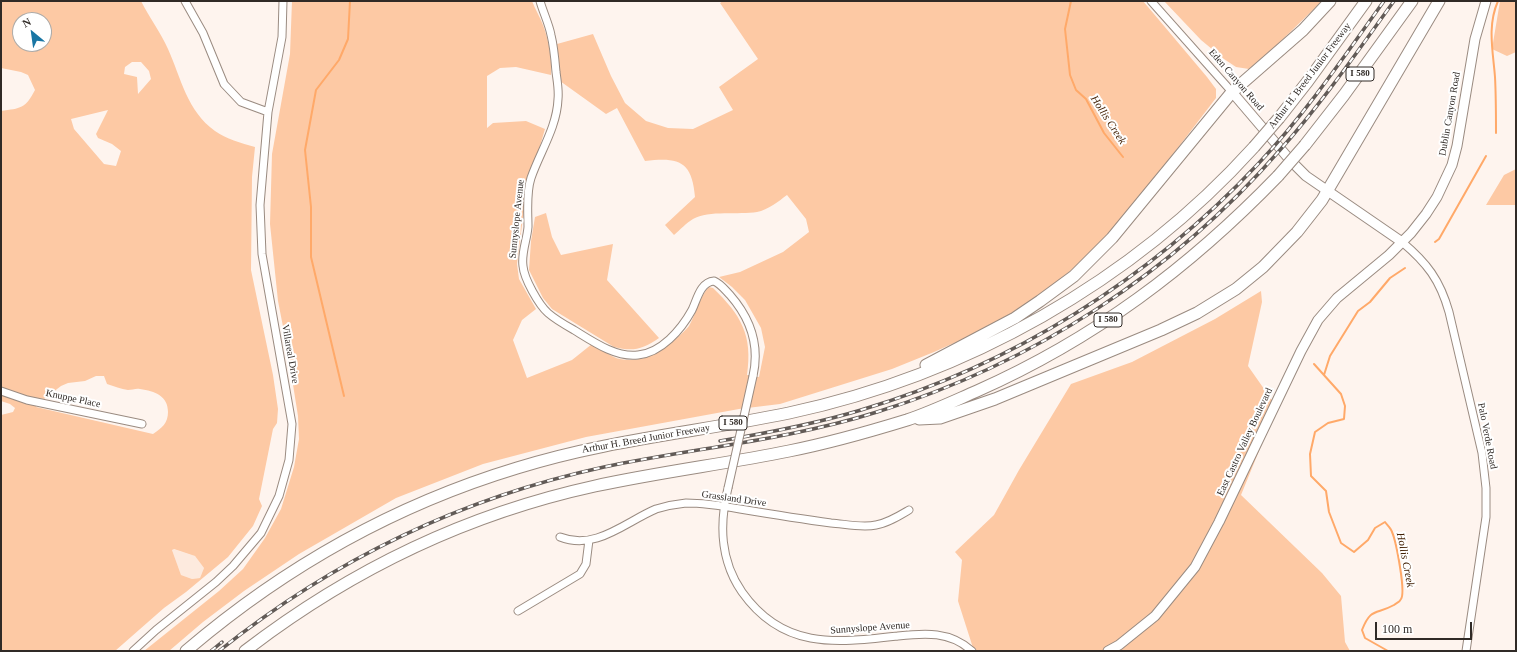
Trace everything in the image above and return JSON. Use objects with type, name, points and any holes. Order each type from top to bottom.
[{"type":"highway","points":[[883,387],[1010,321],[1074,276],[1112,238],[1232,92],[1303,30],[1330,1]]},
{"type":"highway","name":"Arthur H. Breed Junior Freeway","points":[[186,651],[217,625],[256,596],[327,550],[401,512],[465,486],[524,465],[578,451],[776,416],[830,403],[883,387],[935,368],[987,345],[1035,320],[1083,291],[1130,259],[1173,225],[1215,187],[1254,147],[1279,118],[1366,1]]},
{"type":"highway","name":"I 580","points":[[245,651],[327,594],[377,565],[436,537],[510,509],[607,483],[802,448],[843,439],[908,419],[952,402],[1021,370],[1066,346],[1114,316],[1171,275],[1245,210],[1305,145],[1344,96],[1412,1]]},
{"type":"highway","points":[[908,419],[940,418],[995,400],[1161,330],[1197,313],[1236,289],[1263,267],[1297,232],[1328,191],[1439,1]]},
{"type":"main road","name":"Dublin Canyon Road","points":[[1402,242],[1419,224],[1430,209],[1452,165],[1457,146],[1475,38],[1486,1]]},
{"type":"main road","name":"Eden Canyon Road","points":[[1232,92],[1306,176],[1402,242]]},
{"type":"main road","name":"East Castro Valley Boulevard","points":[[1108,651],[1119,645],[1155,616],[1195,567],[1219,522],[1301,351],[1318,320],[1337,298],[1383,261],[1402,242]]},
{"type":"street","points":[[185,1],[203,33],[224,84],[241,102],[268,112]]},
{"type":"street","name":"Villareal Drive","points":[[133,651],[156,630],[216,582],[261,533],[279,496],[289,460],[292,424],[262,254],[260,205],[268,112],[282,37],[283,1]]},
{"type":"street","name":"Sunnyslope Avenue","points":[[540,1],[552,36],[558,98],[557,114],[530,181],[527,232],[523,265],[524,273],[534,294],[548,313],[574,330],[614,351],[630,356],[646,354],[659,348],[683,325],[692,310],[700,291],[707,283],[714,281],[721,285],[738,304],[749,323],[755,350],[753,376],[723,506],[722,541],[729,570],[736,584],[755,609],[781,628],[796,634],[828,641],[848,642],[924,633],[938,634],[958,641],[972,651]]},
{"type":"street","name":"Eden Canyon Road","points":[[1151,1],[1232,92]]},
{"type":"street","name":"Palo Verde Road","points":[[1402,242],[1428,266],[1442,291],[1482,453],[1486,488],[1486,517],[1466,651]]},
{"type":"street","name":"Knuppe Place","points":[[1,391],[27,400],[142,424]]},
{"type":"street","name":"Grassland Drive","points":[[560,537],[574,541],[589,540],[614,532],[648,513],[664,507],[687,503],[723,506],[827,522],[864,526],[888,522],[909,510]]},
{"type":"street","points":[[518,611],[580,574],[586,564],[589,540]]},
{"type":"shaded area","points":[[1,1],[141,1],[165,43],[191,104],[205,123],[219,134],[255,147],[252,177],[251,270],[273,375],[278,409],[277,423],[273,429],[259,499],[262,506],[253,526],[228,557],[164,608],[115,651],[1,651],[1,415],[13,412],[15,408],[10,404],[1,401],[1,111],[22,106],[28,101],[35,90],[28,75],[1,68]],"holes":[[[132,62],[141,62],[149,71],[151,79],[138,94],[137,77],[124,74],[125,67]],[[108,110],[96,134],[98,138],[112,144],[121,151],[116,166],[104,164],[74,129],[71,119]],[[96,376],[104,376],[107,384],[128,390],[138,389],[151,391],[160,395],[166,402],[167,406],[168,412],[166,422],[153,434],[36,407],[37,398],[44,399],[61,386],[68,383],[85,381]],[[174,549],[195,556],[204,568],[200,578],[192,579],[181,575],[172,550]]]},
{"type":"shaded area","points":[[292,1],[532,1],[547,37],[550,50],[551,75],[516,67],[500,68],[487,76],[487,128],[493,123],[526,121],[545,129],[526,194],[517,264],[519,279],[536,309],[522,320],[513,340],[527,378],[572,360],[592,344],[620,359],[637,360],[652,355],[672,342],[688,327],[700,301],[709,287],[713,288],[723,298],[738,317],[743,327],[748,348],[747,375],[759,377],[765,347],[761,328],[745,300],[719,277],[740,272],[783,252],[809,232],[806,219],[787,195],[769,207],[757,212],[700,216],[690,221],[674,235],[665,225],[695,197],[691,176],[687,169],[682,164],[675,161],[645,161],[617,108],[606,114],[560,81],[557,44],[593,34],[611,76],[625,103],[646,121],[668,128],[693,129],[733,110],[719,87],[758,59],[720,3],[723,1],[1143,1],[1207,77],[1216,89],[1216,98],[1144,192],[1090,255],[1028,305],[994,325],[892,369],[780,404],[739,409],[586,437],[483,464],[396,498],[299,554],[244,591],[203,622],[169,651],[144,651],[219,591],[243,569],[265,538],[281,509],[294,467],[299,439],[298,416],[278,301],[270,224],[272,154],[290,54]]},
{"type":"shaded area","points":[[1164,1],[1322,1],[1280,42],[1249,69],[1236,67],[1224,59],[1201,40]]},
{"type":"shaded area","points":[[1500,1],[1516,1],[1516,52],[1507,56],[1492,49]]},
{"type":"shaded area","points":[[1516,169],[1516,205],[1486,205],[1504,175]]},
{"type":"shaded area","points":[[546,213],[552,237],[561,255],[613,244],[607,280],[659,338],[648,345],[638,348],[627,349],[614,347],[552,309],[543,298],[529,270],[531,241],[535,217]]},
{"type":"shaded area","points":[[1261,291],[1262,302],[1248,366],[1276,406],[1241,495],[1322,573],[1341,596],[1345,642],[1350,651],[974,651],[958,601],[962,560],[955,552],[994,515],[1019,470],[1071,384],[1132,362],[1215,319]]},
{"type":"shaded area","points":[[173,549],[195,556],[204,568],[200,578],[192,579],[181,575],[172,550]]},
{"type":"waterway","points":[[344,396],[311,257],[311,207],[305,150],[316,90],[339,60],[348,39],[350,1]]},
{"type":"waterway","name":"Hollis Creek","points":[[1071,1],[1065,29],[1070,75],[1076,90],[1086,99],[1104,133],[1123,157]]},
{"type":"waterway","points":[[1496,133],[1492,29],[1498,1]]},
{"type":"waterway","points":[[1435,242],[1439,239],[1486,156]]},
{"type":"waterway","points":[[1324,375],[1330,356],[1358,311],[1370,302],[1390,278],[1405,268]]},
{"type":"waterway","name":"Hollis Creek","points":[[1314,364],[1341,394],[1345,406],[1344,419],[1328,423],[1315,432],[1310,454],[1311,476],[1326,491],[1329,512],[1341,543],[1354,552],[1368,540],[1375,528],[1385,522],[1391,529],[1394,537],[1401,577],[1401,599],[1394,605],[1371,615],[1362,630],[1365,638],[1388,651]]},
{"type":"railway","points":[[720,441],[826,420],[917,391],[972,369],[1024,343],[1076,313],[1125,281],[1172,245],[1216,206],[1258,164],[1308,105],[1384,1]]},
{"type":"railway","points":[[219,651],[262,618],[307,588],[353,561],[401,536],[449,515],[500,496],[551,480],[604,467],[776,437],[843,422],[934,392],[990,368],[1044,340],[1096,309],[1146,274],[1194,236],[1238,195],[1280,150],[1310,114],[1339,77],[1394,1]]},
{"type":"railway","points":[[211,651],[222,642]]}]
